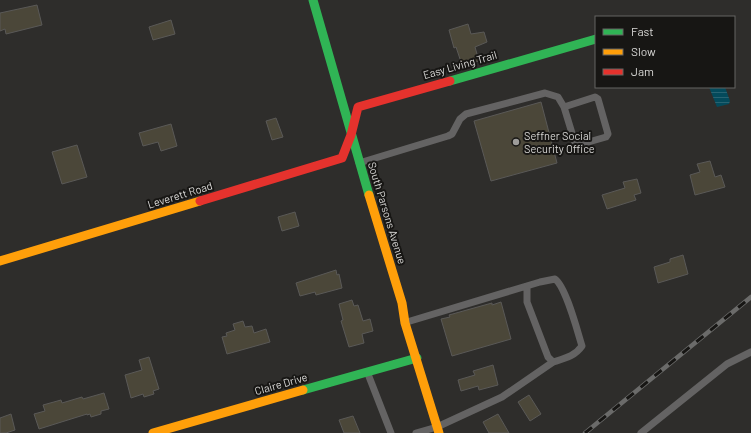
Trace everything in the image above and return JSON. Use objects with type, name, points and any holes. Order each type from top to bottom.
[{"type":"street","name":"South Parsons Avenue","points":[[313,0],[359,163],[402,303],[405,323],[438,430]]},
{"type":"street","name":"Easy Living Trail","points":[[351,135],[358,106],[595,39]]},
{"type":"street","name":"Leverett Road","points":[[0,261],[342,158],[351,135]]},
{"type":"street","name":"Claire Drive","points":[[153,433],[417,358]]},
{"type":"lane","points":[[359,163],[448,136],[452,134],[460,119],[466,114],[545,94],[558,96],[564,106],[575,142],[578,145],[608,134],[598,99],[595,97],[564,106]]},
{"type":"lane","points":[[405,323],[555,279],[559,282],[566,296],[582,346],[577,353],[568,358],[554,362],[502,397],[438,430],[416,433]]},
{"type":"lane","points":[[527,286],[526,302],[548,357],[554,362]]},
{"type":"lane","points":[[641,433],[727,364],[751,352]]},
{"type":"lane","points":[[367,372],[390,433]]},
{"type":"water","points":[[709,88],[725,88],[730,101],[729,104],[717,107]]},
{"type":"building","points":[[37,5],[42,25],[6,34],[5,29],[0,31],[0,13]]},
{"type":"building","points":[[171,20],[175,34],[153,40],[149,27]]},
{"type":"building","points":[[468,24],[471,34],[484,32],[487,42],[475,47],[479,61],[462,65],[456,47],[454,48],[449,30]]},
{"type":"building","name":"Seffner Social Security Office","points":[[541,102],[557,163],[491,181],[474,121]]},
{"type":"building","points":[[276,118],[283,137],[272,140],[266,121]]},
{"type":"building","points":[[171,124],[177,146],[161,151],[158,142],[143,146],[139,133]]},
{"type":"building","points":[[77,145],[87,177],[62,184],[52,152]]},
{"type":"building","points":[[710,161],[715,177],[721,175],[725,187],[695,195],[690,175],[700,172],[697,164]]},
{"type":"building","points":[[637,179],[641,193],[634,195],[636,200],[607,209],[602,195],[625,188],[623,182]]},
{"type":"building","points":[[295,212],[299,226],[282,231],[278,217]]},
{"type":"building","points":[[683,255],[688,274],[658,283],[654,267],[670,262],[670,259]]},
{"type":"building","points":[[336,270],[337,275],[339,274],[342,288],[316,295],[315,292],[300,296],[296,283]]},
{"type":"building","points":[[352,300],[354,306],[358,305],[363,321],[370,319],[373,331],[362,334],[364,343],[349,347],[341,321],[343,320],[339,304]]},
{"type":"building","points":[[501,302],[511,339],[452,356],[441,319],[450,317],[449,315],[492,303],[492,305]]},
{"type":"building","points":[[243,321],[245,327],[252,326],[254,333],[266,329],[270,342],[227,354],[222,337],[227,336],[226,333],[235,330],[233,324]]},
{"type":"building","points":[[149,357],[159,389],[153,391],[154,394],[144,397],[143,394],[131,398],[125,375],[142,370],[139,360]]},
{"type":"building","points":[[493,365],[498,385],[479,390],[478,386],[461,391],[458,380],[475,375],[473,371]]},
{"type":"building","points":[[104,393],[109,409],[101,411],[101,414],[91,417],[90,414],[87,414],[39,429],[34,414],[45,411],[43,405],[61,400],[62,403],[82,397],[83,399]]},
{"type":"building","points":[[529,395],[541,414],[530,421],[518,402]]},
{"type":"building","points":[[11,414],[15,430],[0,433],[0,418]]},
{"type":"building","points":[[498,414],[509,433],[489,433],[483,422]]},
{"type":"building","points":[[353,416],[360,433],[344,433],[339,420]]},
{"type":"railway","points":[[585,433],[751,297]]},
{"type":"traffic: fast","points":[[313,0],[369,195]]},
{"type":"traffic: fast","points":[[450,81],[595,39]]},
{"type":"traffic: fast","points":[[303,390],[417,358]]},
{"type":"traffic: slow","points":[[369,195],[402,303],[405,323],[439,433]]},
{"type":"traffic: slow","points":[[0,261],[200,201]]},
{"type":"traffic: slow","points":[[153,433],[303,390]]},
{"type":"traffic: jam","points":[[200,201],[342,158],[351,135],[358,107],[450,81]]},
{"type":"place","name":"Seffner Social Security Office","points":[[516,142]]}]
